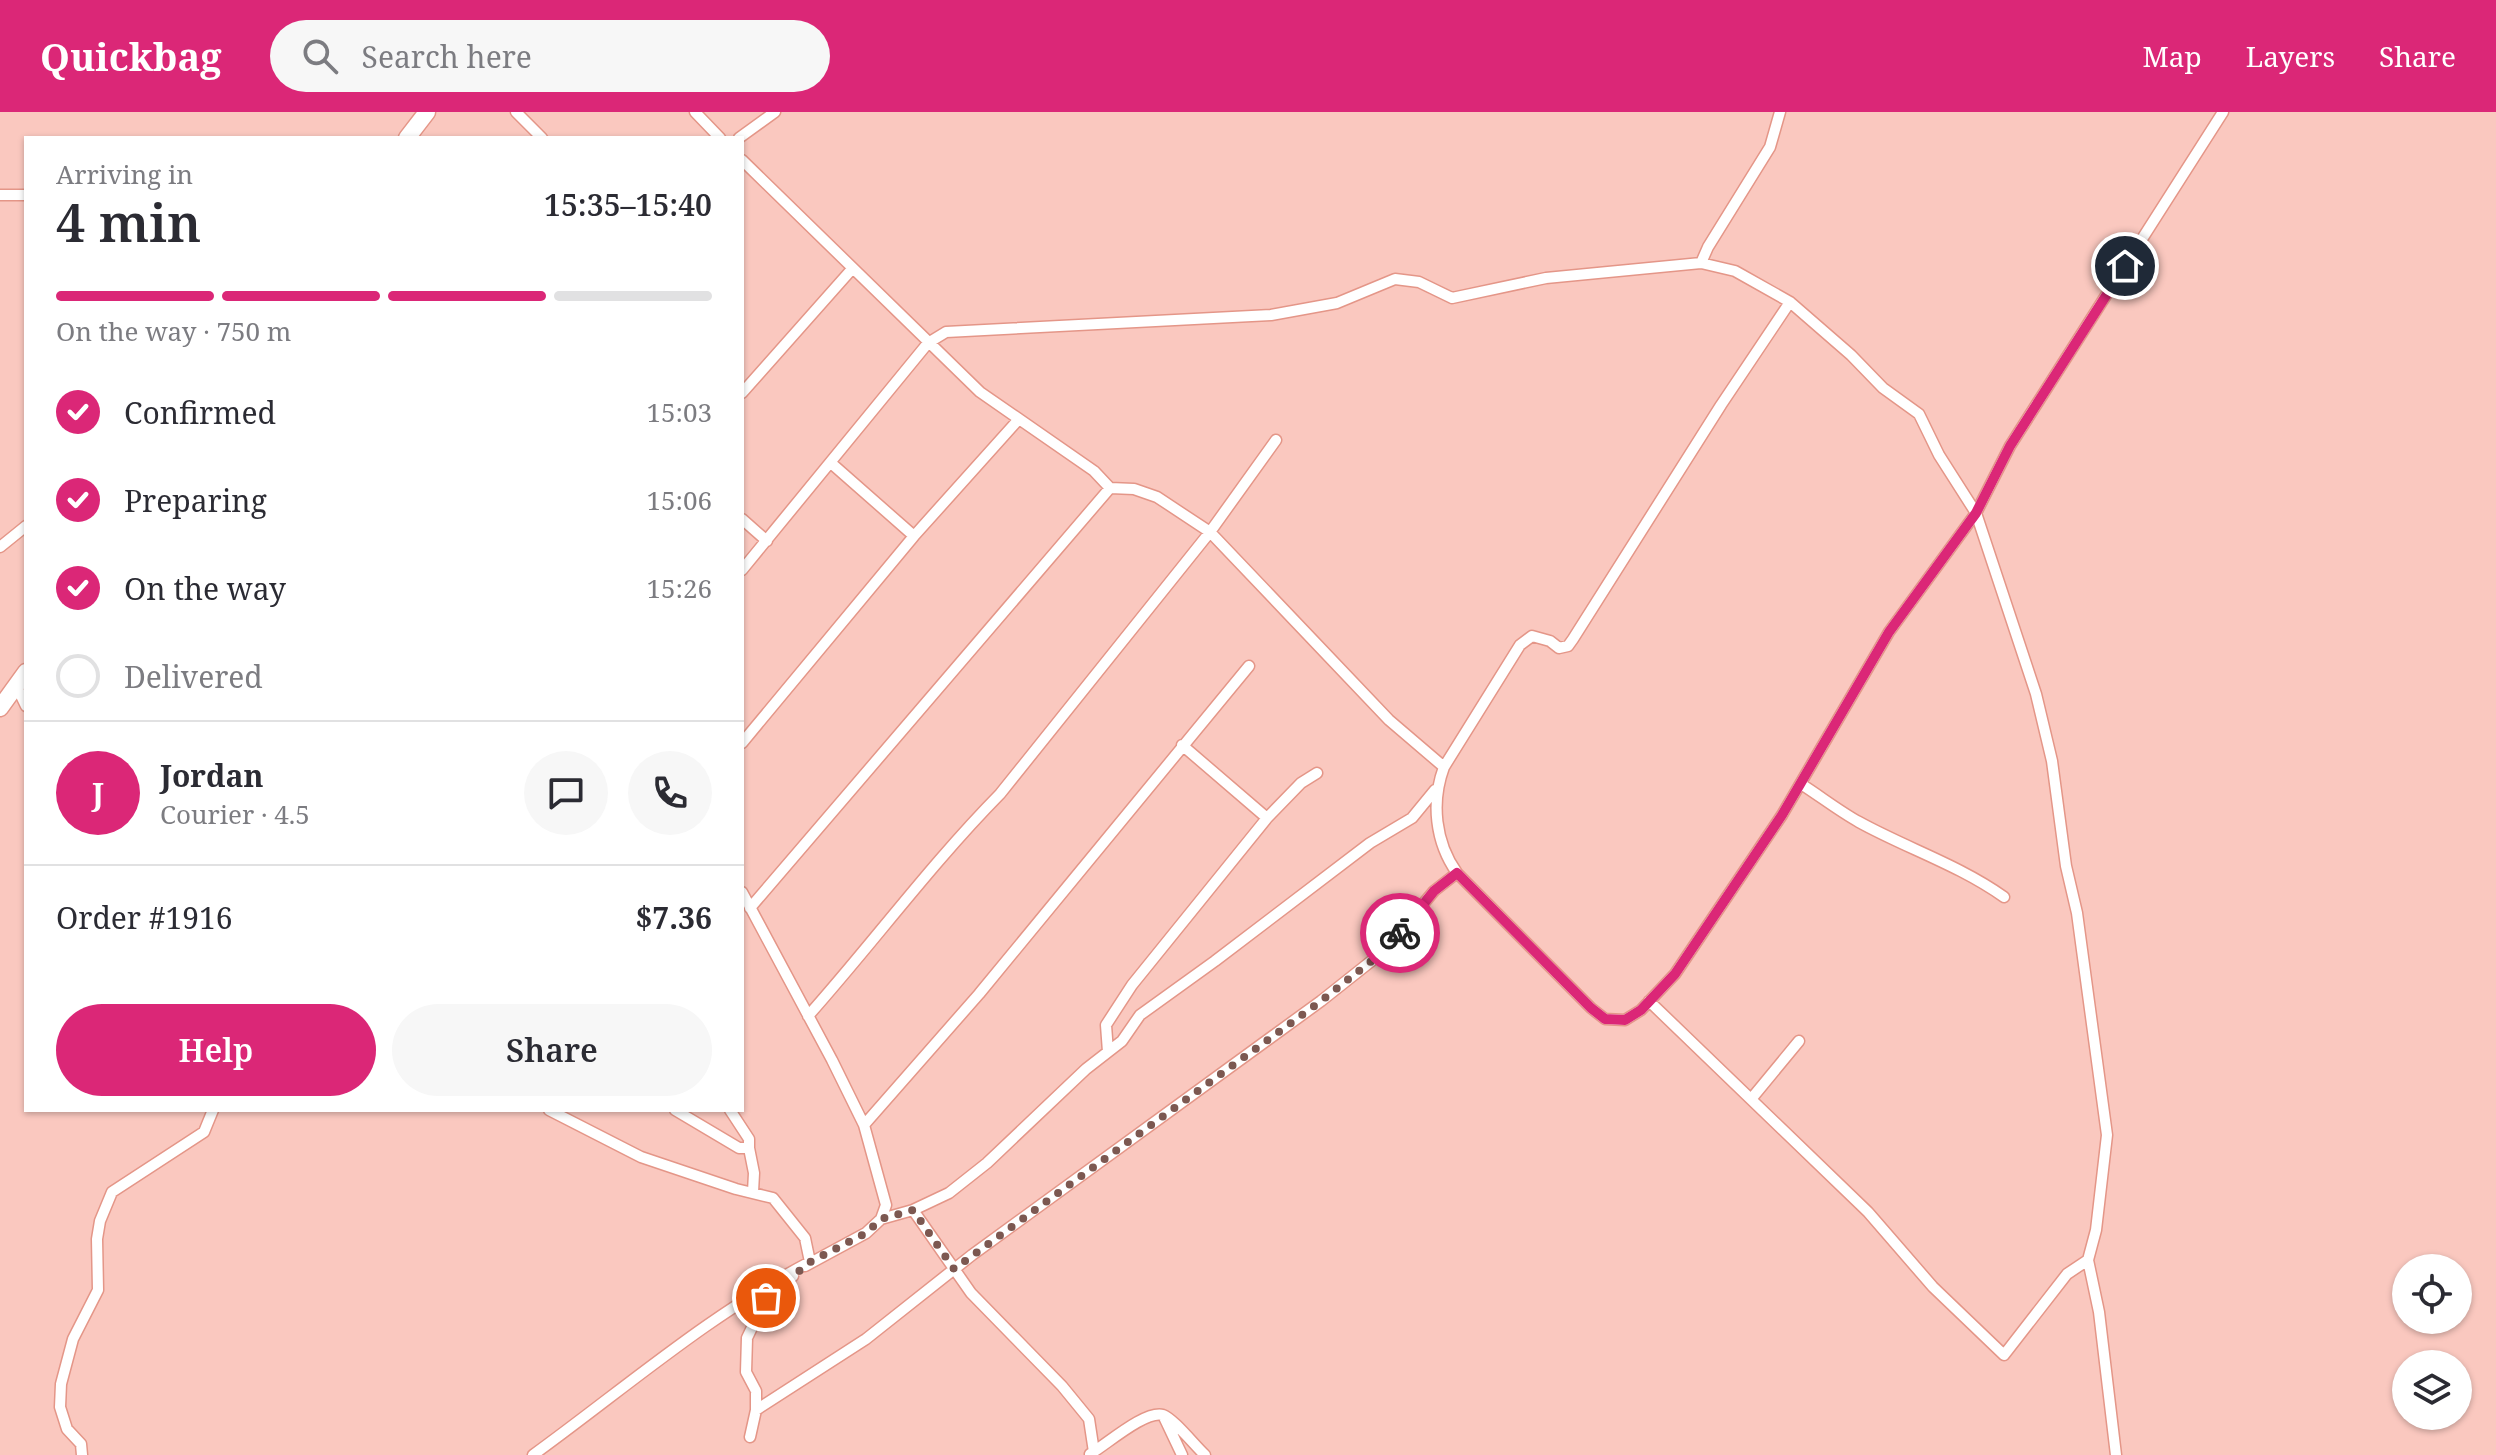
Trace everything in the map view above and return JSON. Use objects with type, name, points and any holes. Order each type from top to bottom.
[{"type":"highway","points":[[409,136],[427,112]]},
{"type":"highway","points":[[0,708],[21,678]]},
{"type":"street","points":[[516,112],[540,136]]},
{"type":"street","points":[[695,112],[718,136]]},
{"type":"street","points":[[742,136],[775,112]]},
{"type":"street","points":[[1701,263],[1770,147],[1780,112]]},
{"type":"street","points":[[1790,302],[1568,646],[1559,648],[1550,641],[1532,636],[1520,645],[1444,767],[1436,788],[1435,804],[1442,849],[1457,873],[1605,1019],[1625,1020],[1641,1010],[1684,961],[1752,862],[1889,632],[1976,513],[2010,446],[2223,112]]},
{"type":"street","points":[[744,162],[980,392],[1094,471],[1110,488],[1134,489],[1157,497],[1210,532],[1389,720],[1444,767]]},
{"type":"street","points":[[0,195],[24,195]]},
{"type":"street","points":[[744,568],[928,343],[946,332],[1271,315],[1337,303],[1395,279],[1419,282],[1452,298],[1546,278],[1701,263],[1735,271],[1790,302],[1851,355],[1883,388],[1919,414],[1939,455],[1976,513],[2036,694],[2052,761],[2066,866],[2077,913],[2107,1135],[2096,1230],[2088,1260],[2101,1325],[2116,1455]]},
{"type":"street","points":[[744,391],[852,269]]},
{"type":"street","points":[[744,741],[914,536],[1019,419]]},
{"type":"street","points":[[808,1016],[946,851],[1000,794],[1210,532],[1276,440]]},
{"type":"street","points":[[831,463],[914,536]]},
{"type":"street","points":[[750,908],[1110,488]]},
{"type":"street","points":[[744,521],[767,541]]},
{"type":"street","points":[[0,547],[24,528]]},
{"type":"street","points":[[864,1125],[979,994],[1249,666]]},
{"type":"street","points":[[1182,745],[1267,818]]},
{"type":"street","points":[[1108,1052],[1106,1025],[1132,985],[1267,818],[1301,783],[1317,773]]},
{"type":"street","points":[[1801,784],[1859,822],[1959,872],[1978,878],[2004,897]]},
{"type":"street","points":[[533,1455],[708,1323],[779,1278],[866,1233],[881,1219],[913,1210],[949,1193],[987,1163],[1086,1069],[1122,1041],[1140,1015],[1370,843],[1412,818],[1436,788]]},
{"type":"street","points":[[756,1410],[866,1339],[954,1269],[1251,1053],[1384,951],[1434,891],[1457,873]]},
{"type":"street","points":[[744,896],[864,1125],[886,1205],[881,1219]]},
{"type":"street","points":[[1649,1001],[1868,1212],[1933,1287],[2004,1355],[2067,1274],[2088,1260]]},
{"type":"street","points":[[1752,1098],[1799,1041]]},
{"type":"street","points":[[82,1455],[81,1444],[67,1429],[60,1407],[61,1384],[73,1339],[98,1290],[97,1239],[100,1221],[112,1192],[204,1132],[212,1112]]},
{"type":"street","points":[[553,1112],[641,1157],[773,1198],[805,1238],[810,1262]]},
{"type":"street","points":[[678,1112],[739,1148],[749,1148]]},
{"type":"street","points":[[731,1112],[749,1139],[754,1173],[753,1192]]},
{"type":"street","points":[[913,1210],[971,1293],[1062,1386],[1089,1419],[1092,1453],[1144,1418],[1164,1415]]},
{"type":"street","points":[[750,1437],[756,1410],[756,1391],[746,1372],[747,1338],[766,1298],[810,1262]]},
{"type":"street","points":[[1164,1415],[1182,1455]]},
{"type":"street","points":[[1164,1415],[1205,1455]]},
{"type":"way so far","points":[[766,1298],[810,1262],[866,1233],[881,1219],[913,1210],[954,1269],[1321,1001],[1384,951],[1400,933]]},
{"type":"route","points":[[1400,933],[1434,891],[1457,873],[1605,1019],[1625,1020],[1641,1010],[1675,974],[1752,862],[1889,632],[1976,513],[2010,446],[2125,266]]}]
